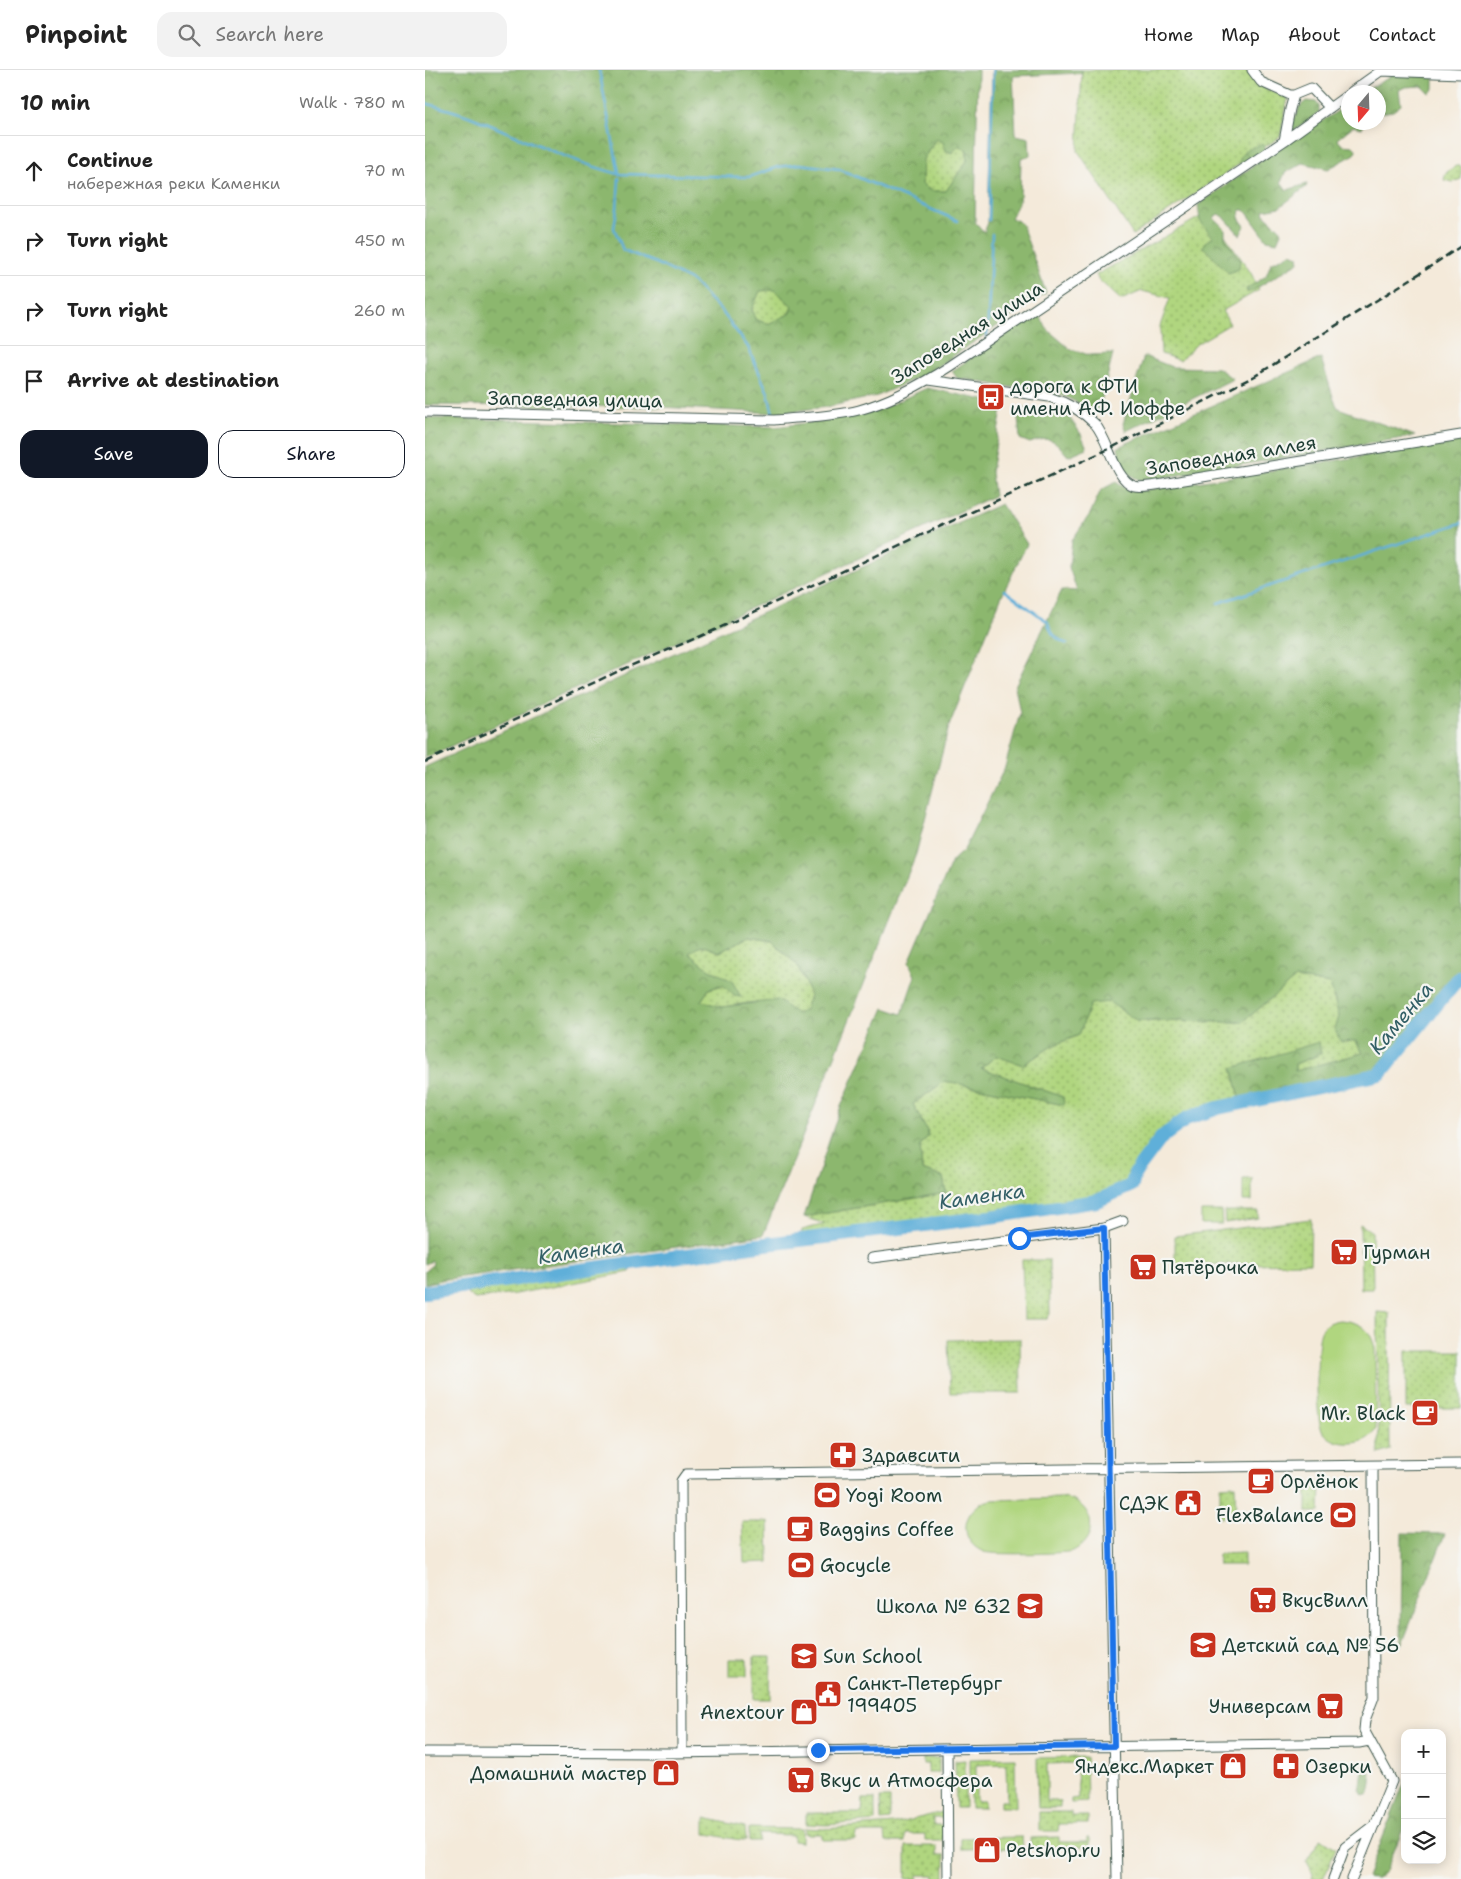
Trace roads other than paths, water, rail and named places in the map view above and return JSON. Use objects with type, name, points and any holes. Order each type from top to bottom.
[{"type":"street","points":[[1252,70],[1261,82],[1294,96],[1311,88],[1330,108]]},
{"type":"street","points":[[1382,70],[1461,74]]},
{"type":"street","name":"Заповедная улица","points":[[1362,85],[1382,70]]},
{"type":"street","points":[[1284,141],[1294,96]]},
{"type":"street","name":"Заповедная улица","points":[[425,412],[775,420],[832,415],[859,410],[890,399],[929,380],[1284,141],[1341,100]]},
{"type":"street","name":"Заповедная аллея","points":[[929,380],[1049,397],[1078,409],[1096,425],[1120,474],[1134,486],[1184,480],[1461,435]]},
{"type":"street","points":[[872,1258],[1104,1228],[1123,1220]]},
{"type":"street","points":[[1104,1228],[1117,1879]]},
{"type":"street","points":[[682,1752],[681,1482],[686,1474],[1461,1464]]},
{"type":"street","points":[[1353,1879],[1392,1781],[1363,1730],[1374,1697],[1373,1466]]},
{"type":"street","points":[[425,1752],[947,1749],[1359,1743],[1369,1741]]},
{"type":"street","points":[[947,1749],[948,1879]]},
{"type":"street","points":[[1333,1879],[1345,1847],[1375,1824]]},
{"type":"waterway","points":[[599,70],[619,173]]},
{"type":"waterway","points":[[989,220],[993,70]]},
{"type":"waterway","points":[[425,103],[457,112],[564,156],[619,174],[749,177],[778,167],[800,164],[839,169],[958,221]]},
{"type":"waterway","points":[[619,178],[614,228],[623,250],[656,263],[692,281],[723,313],[748,347],[768,393],[774,418]]},
{"type":"waterway","points":[[987,338],[992,234]]},
{"type":"waterway","points":[[1218,603],[1461,523]]},
{"type":"waterway","points":[[1004,590],[1048,622],[1050,630],[1055,636],[1067,644]]},
{"type":"waterway","name":"Каменка","points":[[425,1292],[758,1245],[990,1217],[1097,1201],[1132,1185],[1135,1173],[1162,1137],[1188,1118],[1218,1108],[1380,1074],[1461,977]]},
{"type":"railway","points":[[425,762],[623,669],[708,633],[1109,449],[1255,376],[1461,246]]},
{"type":"place","name":"дорога к ФТИ имени А.Ф. Иоффе","points":[[991,397]]},
{"type":"place","name":"Гурман","points":[[1344,1252]]},
{"type":"place","name":"Пятёрочка","points":[[1143,1267]]},
{"type":"place","name":"Mr. Black","points":[[1425,1413]]},
{"type":"place","name":"Здравсити","points":[[843,1455]]},
{"type":"place","name":"Орлёнок","points":[[1261,1481]]},
{"type":"place","name":"Yogi Room","points":[[827,1495]]},
{"type":"place","name":"СДЭК","points":[[1188,1503]]},
{"type":"place","name":"FlexBalance","points":[[1343,1515]]},
{"type":"place","name":"Baggins Coffee","points":[[800,1529]]},
{"type":"place","name":"Gocycle","points":[[801,1565]]},
{"type":"place","name":"ВкусВилл","points":[[1263,1600]]},
{"type":"place","name":"Школа № 632","points":[[1030,1606]]},
{"type":"place","name":"Детский сад № 56","points":[[1203,1645]]},
{"type":"place","name":"Sun School","points":[[804,1656]]},
{"type":"place","name":"Санкт-Петербург 199405","points":[[828,1694]]},
{"type":"place","name":"Универсам","points":[[1330,1706]]},
{"type":"place","name":"Anextour","points":[[804,1712]]},
{"type":"place","name":"Яндекс.Маркет","points":[[1233,1766]]},
{"type":"place","name":"Озерки","points":[[1286,1766]]},
{"type":"place","name":"Домашний мастер","points":[[666,1773]]},
{"type":"place","name":"Вкус и Атмосфера","points":[[801,1780]]},
{"type":"place","name":"Petshop.ru","points":[[987,1850]]}]
